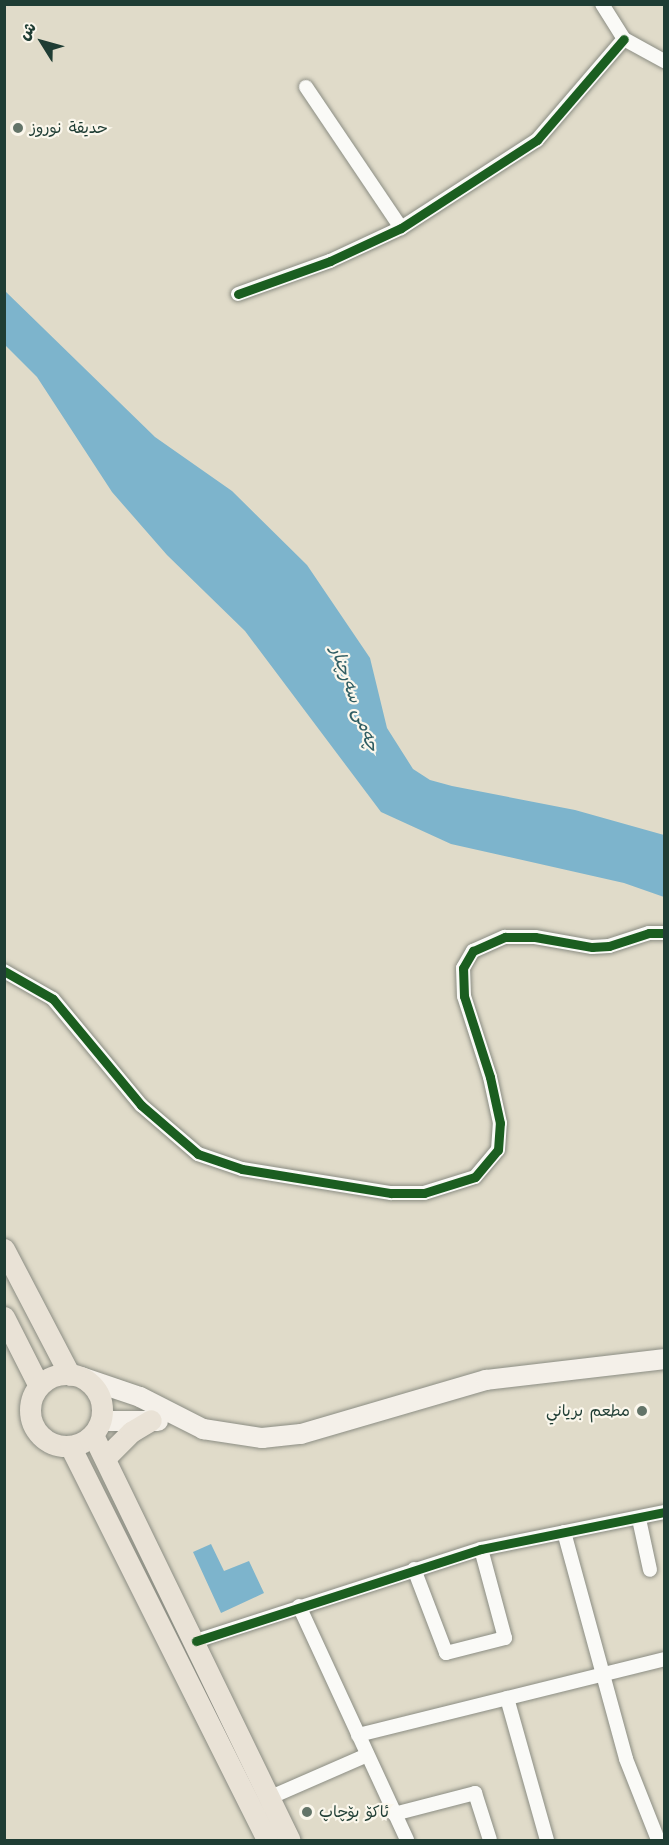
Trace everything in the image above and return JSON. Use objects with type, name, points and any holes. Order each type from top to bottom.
[{"type":"main road","points":[[4,1249],[75,1376],[97,1390],[103,1410],[97,1428],[105,1458],[196,1641],[290,1840]]},
{"type":"main road","points":[[4,1317],[39,1386]]},
{"type":"main road","points":[[185,1422],[140,1397],[75,1376],[59,1375],[39,1386],[33,1397],[32,1421],[46,1441],[70,1446],[97,1428],[151,1420],[185,1422],[242,1437],[281,1437],[486,1380],[664,1359]]},
{"type":"main road","points":[[105,1458],[131,1432],[151,1420]]},
{"type":"main road","points":[[70,1446],[267,1840]]},
{"type":"street","points":[[602,4],[624,39],[649,56],[664,61]]},
{"type":"street","points":[[238,294],[330,261],[401,228],[537,140],[624,39]]},
{"type":"street","points":[[306,87],[401,228]]},
{"type":"street","points":[[4,971],[52,999],[141,1105],[198,1154],[242,1169],[391,1192],[424,1193],[475,1177],[498,1150],[500,1123],[493,1089],[464,996],[463,968],[473,951],[492,941],[511,936],[591,946],[609,946],[649,933],[664,933]]},
{"type":"street","points":[[196,1641],[298,1606],[481,1549],[639,1519],[664,1512]]},
{"type":"street","points":[[639,1519],[650,1570]]},
{"type":"street","points":[[564,1532],[629,1769],[658,1840]]},
{"type":"street","points":[[414,1569],[446,1653],[505,1638],[481,1549]]},
{"type":"street","points":[[298,1606],[407,1840]]},
{"type":"street","points":[[358,1735],[664,1659]]},
{"type":"street","points":[[507,1698],[547,1840]]},
{"type":"street","points":[[271,1797],[367,1755]]},
{"type":"street","points":[[394,1814],[475,1793],[490,1840]]},
{"type":"water","name":"چەمی سەرچنار","points":[[4,290],[155,437],[232,491],[307,565],[370,658],[387,728],[413,769],[430,780],[452,786],[575,810],[664,835],[664,897],[624,883],[451,844],[381,812],[245,631],[167,555],[112,492],[37,377],[5,345]]},
{"type":"water","points":[[211,1544],[224,1571],[249,1561],[264,1593],[221,1613],[193,1552]]},
{"type":"cycle path","points":[[238,294],[330,261],[401,228],[537,140],[624,39]]},
{"type":"cycle path","points":[[4,971],[53,999],[141,1105],[198,1154],[242,1169],[391,1193],[424,1193],[475,1177],[498,1150],[500,1123],[490,1077],[464,996],[463,968],[473,951],[505,937],[535,937],[592,947],[609,946],[649,933],[664,933]]},
{"type":"cycle path","points":[[196,1641],[481,1549],[664,1512]]},
{"type":"place","name":"حديقة نوروز","points":[[18,128]]},
{"type":"place","name":"مطعم برياني","points":[[642,1411]]},
{"type":"place","name":"ئاکۆ بۆچاپ","points":[[307,1812]]}]
